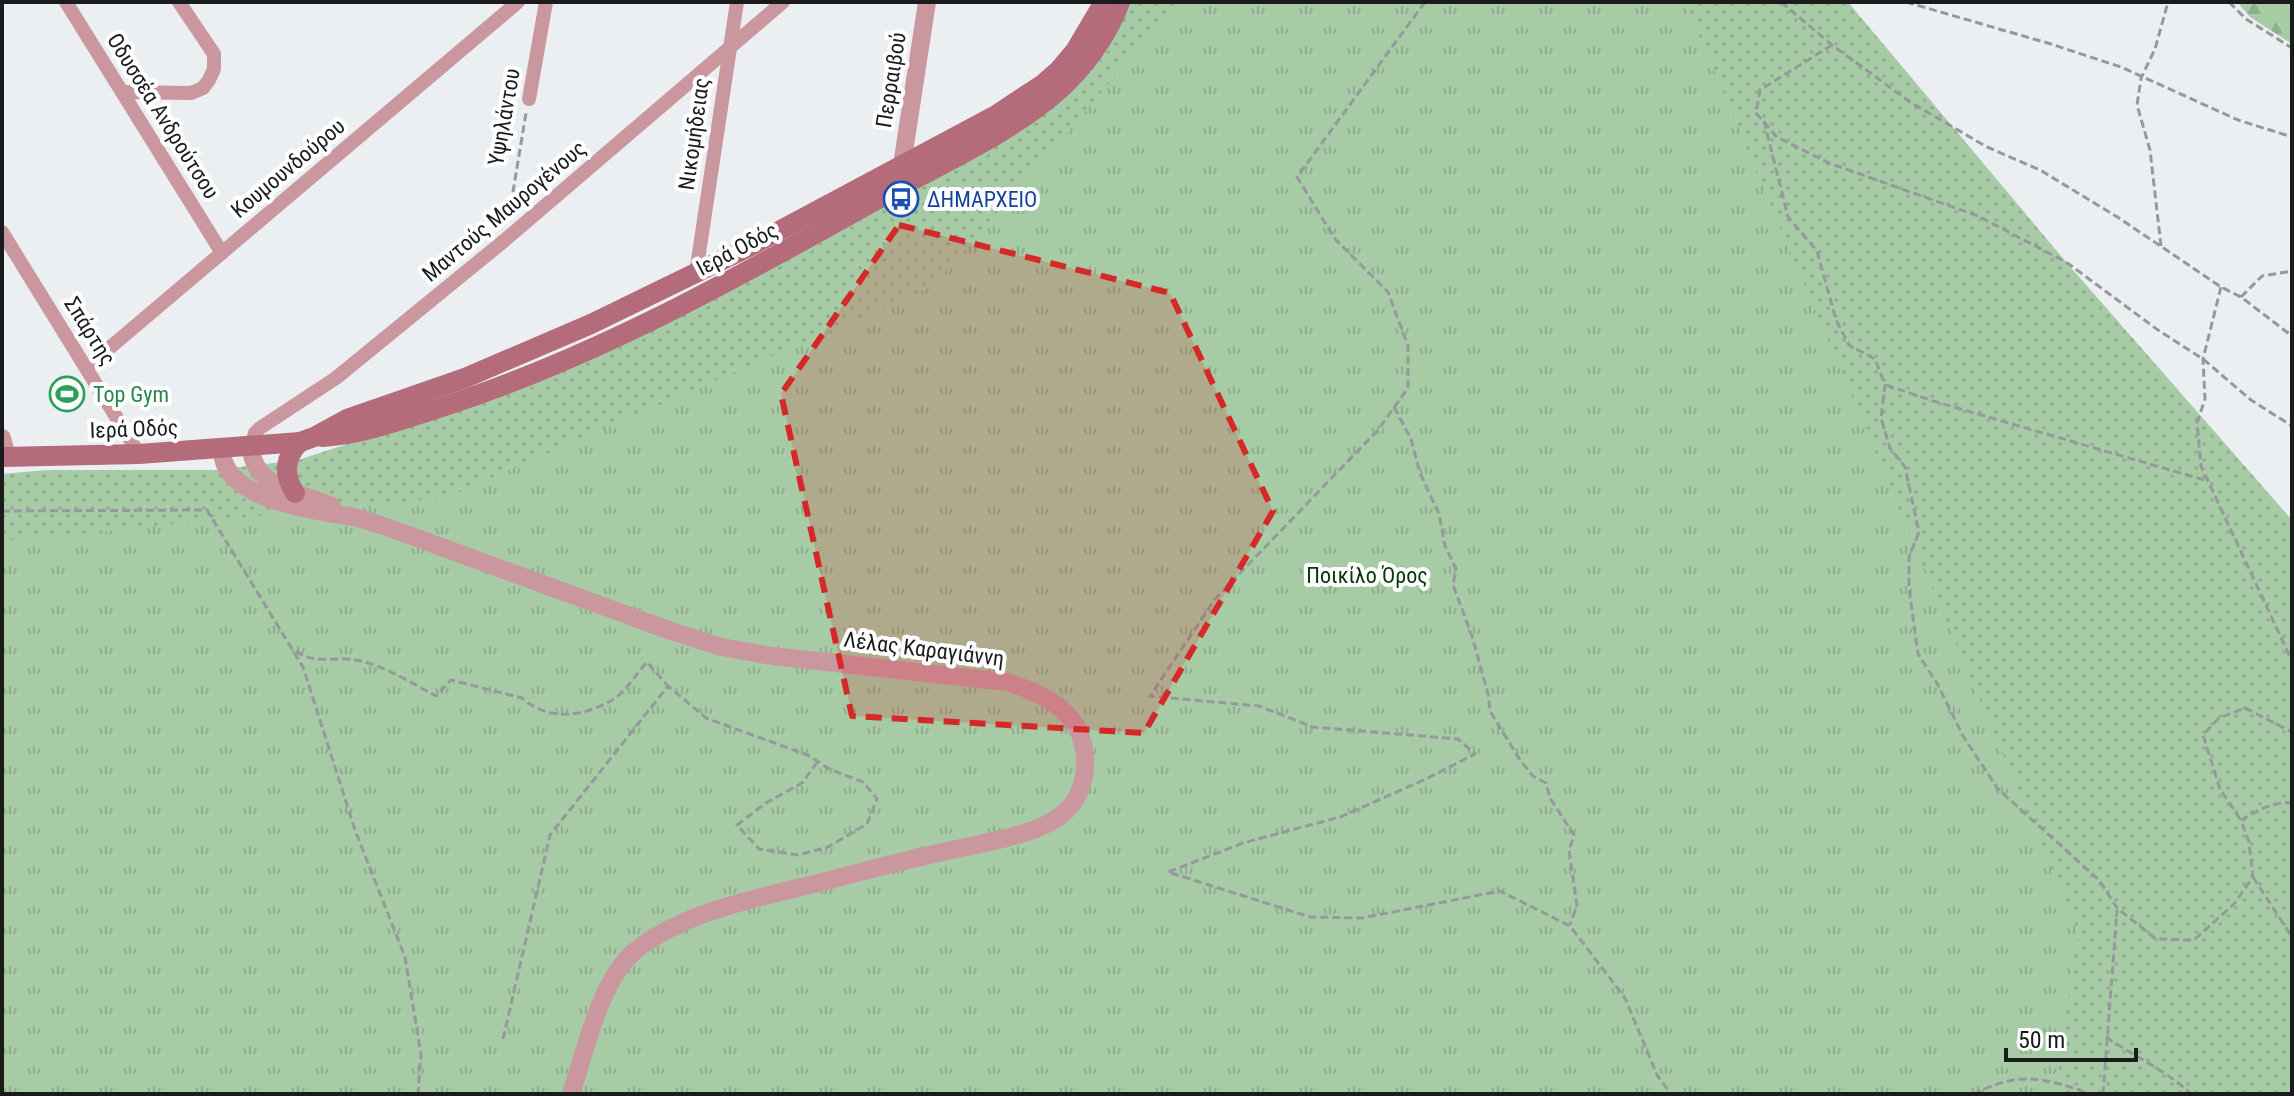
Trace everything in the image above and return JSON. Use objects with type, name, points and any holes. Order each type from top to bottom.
[{"type":"main road","name":"Ιερά Οδός","points":[[307,440],[347,419],[502,363],[591,324],[696,273],[996,115],[1043,84],[1075,51],[1104,2]]},
{"type":"main road","name":"Ιερά Οδός","points":[[4,451],[139,454],[222,449],[350,435],[474,397],[535,373],[633,331],[1005,128],[1055,93],[1089,58],[1120,2]]},
{"type":"main road","points":[[295,493],[286,468],[290,454],[307,440]]},
{"type":"street","name":"Οδυσσέα Ανδρούτσου","points":[[66,2],[222,253]]},
{"type":"street","points":[[123,92],[191,93],[203,88],[209,80],[214,69],[214,54],[179,2]]},
{"type":"street","name":"Κουμουνδούρου","points":[[87,367],[518,2]]},
{"type":"street","name":"Υψηλάντου","points":[[529,99],[546,2]]},
{"type":"street","name":"Νικομήδειας","points":[[696,273],[737,2]]},
{"type":"street","name":"Μαντούς Μαυρογένους","points":[[251,446],[260,428],[336,378],[505,240],[783,2]]},
{"type":"street","name":"Περραιβού","points":[[902,165],[927,2]]},
{"type":"street","name":"Σπάρτης","points":[[2,232],[139,454]]},
{"type":"street","name":"Λέλας Καραγιάννη","points":[[251,446],[253,463],[261,474],[270,482],[295,493],[329,504],[356,518],[721,647],[772,656],[1007,682],[1025,687],[1061,707],[1081,733],[1086,769],[1072,805],[1059,817],[1013,836],[750,900],[678,924],[634,952],[607,989],[571,1094]]},
{"type":"street","name":"Λέλας Καραγιάννη","points":[[222,449],[225,467],[253,490],[305,510],[356,518]]},
{"type":"path","points":[[1425,2],[1297,177],[1335,239],[1388,292],[1408,346],[1408,388],[1378,430],[1215,599],[1150,696],[1259,706],[1313,727],[1458,739],[1475,754],[1340,817],[1243,843],[1168,872],[1310,917],[1362,918],[1500,891],[1570,926],[1625,998],[1657,1075],[1671,1094]]},
{"type":"path","points":[[1781,2],[1832,45],[1910,102],[1987,147],[2040,170],[2241,297],[2292,336]]},
{"type":"path","points":[[1906,2],[2121,67],[2238,120],[2292,137]]},
{"type":"path","points":[[2162,247],[2150,150],[2137,105],[2141,78],[2155,49],[2168,2]]},
{"type":"path","points":[[2229,2],[2246,19],[2292,48]]},
{"type":"path","points":[[1832,45],[1760,90],[1756,113],[1777,137],[1829,163],[1978,216],[2066,262],[2203,359],[2251,400],[2292,426]]},
{"type":"path","name":"Υψηλάντου","points":[[505,240],[529,99]]},
{"type":"path","points":[[1764,121],[1788,217],[1817,251],[1836,320],[1849,345],[1875,359],[1885,385],[1881,418],[1890,448],[1905,467],[1919,532],[1909,557],[1909,588],[1918,654],[1937,683],[1963,736],[1998,789],[2099,880],[2117,908],[2156,939],[2194,940],[2234,904],[2253,877]]},
{"type":"path","points":[[2241,297],[2262,276],[2292,271]]},
{"type":"path","points":[[2221,287],[2203,359],[2205,399],[2197,423],[2201,466],[2292,661]]},
{"type":"path","points":[[1885,385],[2208,481]]},
{"type":"path","points":[[1394,407],[1411,439],[1420,473],[1439,514],[1445,546],[1456,569],[1453,585],[1472,636],[1490,711],[1520,760],[1533,776],[1546,783],[1550,798],[1574,835],[1569,851],[1577,905],[1570,926]]},
{"type":"path","points":[[2,511],[207,510],[303,667],[355,830],[405,957],[421,1055],[418,1094]]},
{"type":"path","points":[[291,647],[302,656],[327,660],[354,659],[383,668],[436,696],[451,680],[522,698],[546,712],[571,717],[616,698],[647,662],[668,686],[706,718],[810,756],[818,761],[829,769],[863,782],[877,799],[867,824],[828,847],[798,855],[759,849],[737,825],[766,803],[802,783],[818,761]]},
{"type":"path","points":[[503,1039],[550,835],[668,686]]},
{"type":"path","points":[[2292,732],[2245,708],[2219,718],[2203,735],[2220,789],[2241,820],[2249,842],[2253,877],[2292,937]]},
{"type":"path","points":[[2241,820],[2261,809],[2283,802],[2292,803]]},
{"type":"path","points":[[2103,1094],[2117,908]]},
{"type":"path","points":[[2106,1037],[2175,1079],[2191,1094]]},
{"type":"path","points":[[1973,1094],[2000,1081],[2041,1078],[2085,1094]]},
{"type":"highlighted area","points":[[899,225],[1170,293],[1273,511],[1144,733],[852,716],[781,394]]},
{"type":"green space","name":"Ποικίλο Όρος","points":[[1125,2],[1848,2],[2066,262],[2292,520],[2292,1094],[2,1094],[2,474],[47,470],[213,470],[298,460],[480,401],[1005,133]]},
{"type":"green space","name":"Ποικίλο Όρος","points":[[1179,2],[1685,2],[2078,932],[2055,1094],[2,1094],[2,541],[445,498],[933,286]]},
{"type":"green space","points":[[2237,2],[2292,2],[2292,44],[2250,17]]},
{"type":"place","name":"ΔΗΜΑΡΧΕΙΟ","points":[[901,199]]},
{"type":"place","name":"Top Gym","points":[[67,394]]}]
